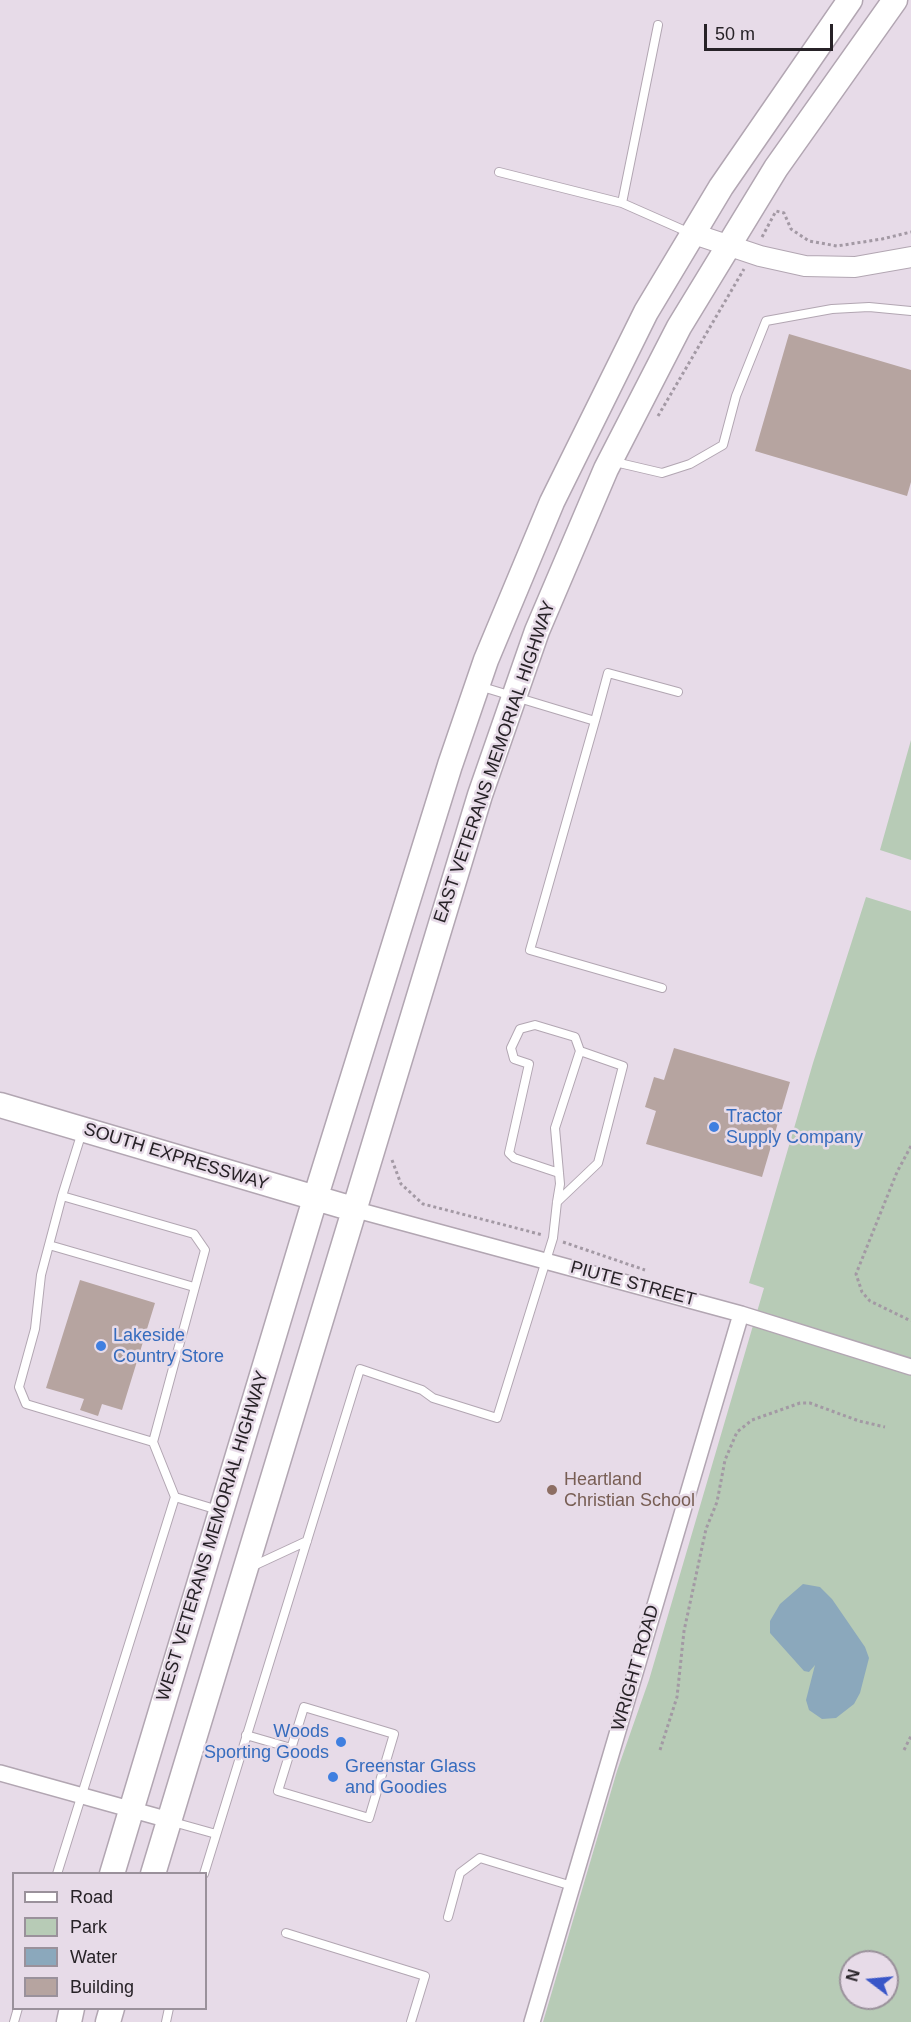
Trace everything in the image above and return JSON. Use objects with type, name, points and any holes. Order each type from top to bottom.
[{"type":"main road","name":"EAST VETERANS MEMORIAL HIGHWAY","points":[[315,1198],[450,765],[518,581],[583,436],[646,312],[727,178],[850,0]]},
{"type":"main road","name":"EAST VETERANS MEMORIAL HIGHWAY","points":[[353,1209],[513,698],[537,630],[610,460],[679,327],[776,168],[895,0]]},
{"type":"main road","name":"SOUTH EXPRESSWAY","points":[[0,1105],[353,1209]]},
{"type":"main road","name":"WEST VETERANS MEMORIAL HIGHWAY","points":[[113,1872],[315,1198]]},
{"type":"main road","points":[[154,1872],[353,1209]]},
{"type":"street","points":[[694,234],[782,261],[828,267],[855,267],[911,257]]},
{"type":"street","name":"PIUTE STREET","points":[[353,1209],[741,1314],[911,1367]]},
{"type":"street","name":"WRIGHT ROAD","points":[[532,2022],[741,1314]]},
{"type":"street","points":[[0,1773],[169,1820]]},
{"type":"lane","points":[[622,203],[658,25]]},
{"type":"lane","points":[[499,172],[622,203],[670,226],[694,234]]},
{"type":"lane","points":[[610,460],[663,473],[690,464],[723,445],[736,396],[766,321],[832,309],[868,307],[911,311]]},
{"type":"lane","points":[[662,988],[531,950],[608,673],[678,692]]},
{"type":"lane","points":[[478,685],[513,698],[595,721]]},
{"type":"lane","points":[[205,1872],[360,1369],[422,1390],[444,1402],[497,1418],[553,1238],[559,1173],[555,1128],[580,1051],[575,1037],[535,1025],[520,1029],[510,1048],[514,1059],[529,1064],[509,1153],[514,1158],[559,1173]]},
{"type":"lane","points":[[557,1202],[598,1163],[623,1066],[580,1051]]},
{"type":"lane","points":[[83,1129],[41,1275],[35,1329],[20,1387],[26,1404],[153,1442]]},
{"type":"lane","points":[[58,1872],[174,1497],[153,1442],[205,1250],[194,1234],[62,1196]]},
{"type":"lane","points":[[49,1245],[194,1287]]},
{"type":"lane","points":[[174,1497],[221,1511]]},
{"type":"lane","points":[[244,1571],[307,1540]]},
{"type":"lane","points":[[304,1707],[394,1734],[369,1818],[278,1791],[291,1748],[304,1707]]},
{"type":"lane","points":[[246,1735],[291,1748]]},
{"type":"lane","points":[[169,1820],[216,1834]]},
{"type":"lane","points":[[448,1917],[460,1873],[480,1858],[572,1886]]},
{"type":"lane","points":[[286,1933],[425,1976],[411,2022]]},
{"type":"path","points":[[911,1146],[897,1172],[856,1274],[862,1292],[870,1301],[911,1321]]},
{"type":"path","points":[[660,1750],[677,1698],[684,1631],[706,1529],[717,1502],[725,1460],[737,1432],[753,1420],[800,1402],[810,1403],[859,1421],[885,1426]]},
{"type":"path","points":[[904,1750],[911,1736]]},
{"type":"green space","points":[[911,740],[911,860],[880,850]]},
{"type":"green space","points":[[866,897],[911,911],[911,2022],[543,2022],[617,1771],[649,1680],[764,1288],[749,1283],[813,1063]]},
{"type":"water","points":[[803,1584],[820,1587],[832,1599],[865,1647],[869,1658],[860,1693],[854,1704],[836,1718],[822,1719],[809,1710],[806,1700],[815,1665],[809,1672],[804,1671],[770,1633],[770,1621],[780,1604]]},
{"type":"building","points":[[789,334],[911,370],[911,482],[907,496],[755,451]]},
{"type":"building","name":"Tractor Supply Company","points":[[674,1048],[790,1082],[762,1177],[646,1144],[656,1111],[645,1107],[654,1077],[664,1080]]},
{"type":"building","name":"Lakeside Country Store","points":[[80,1280],[155,1303],[122,1410],[102,1404],[98,1416],[80,1410],[84,1399],[46,1388]]},
{"type":"place","name":"Tractor Supply Company","points":[[714,1127]]},
{"type":"place","name":"Lakeside Country Store","points":[[101,1346]]},
{"type":"place","name":"Heartland Christian School","points":[[552,1490]]},
{"type":"place","name":"Woods Sporting Goods","points":[[341,1742]]},
{"type":"place","name":"Greenstar Glass and Goodies","points":[[333,1777]]}]
